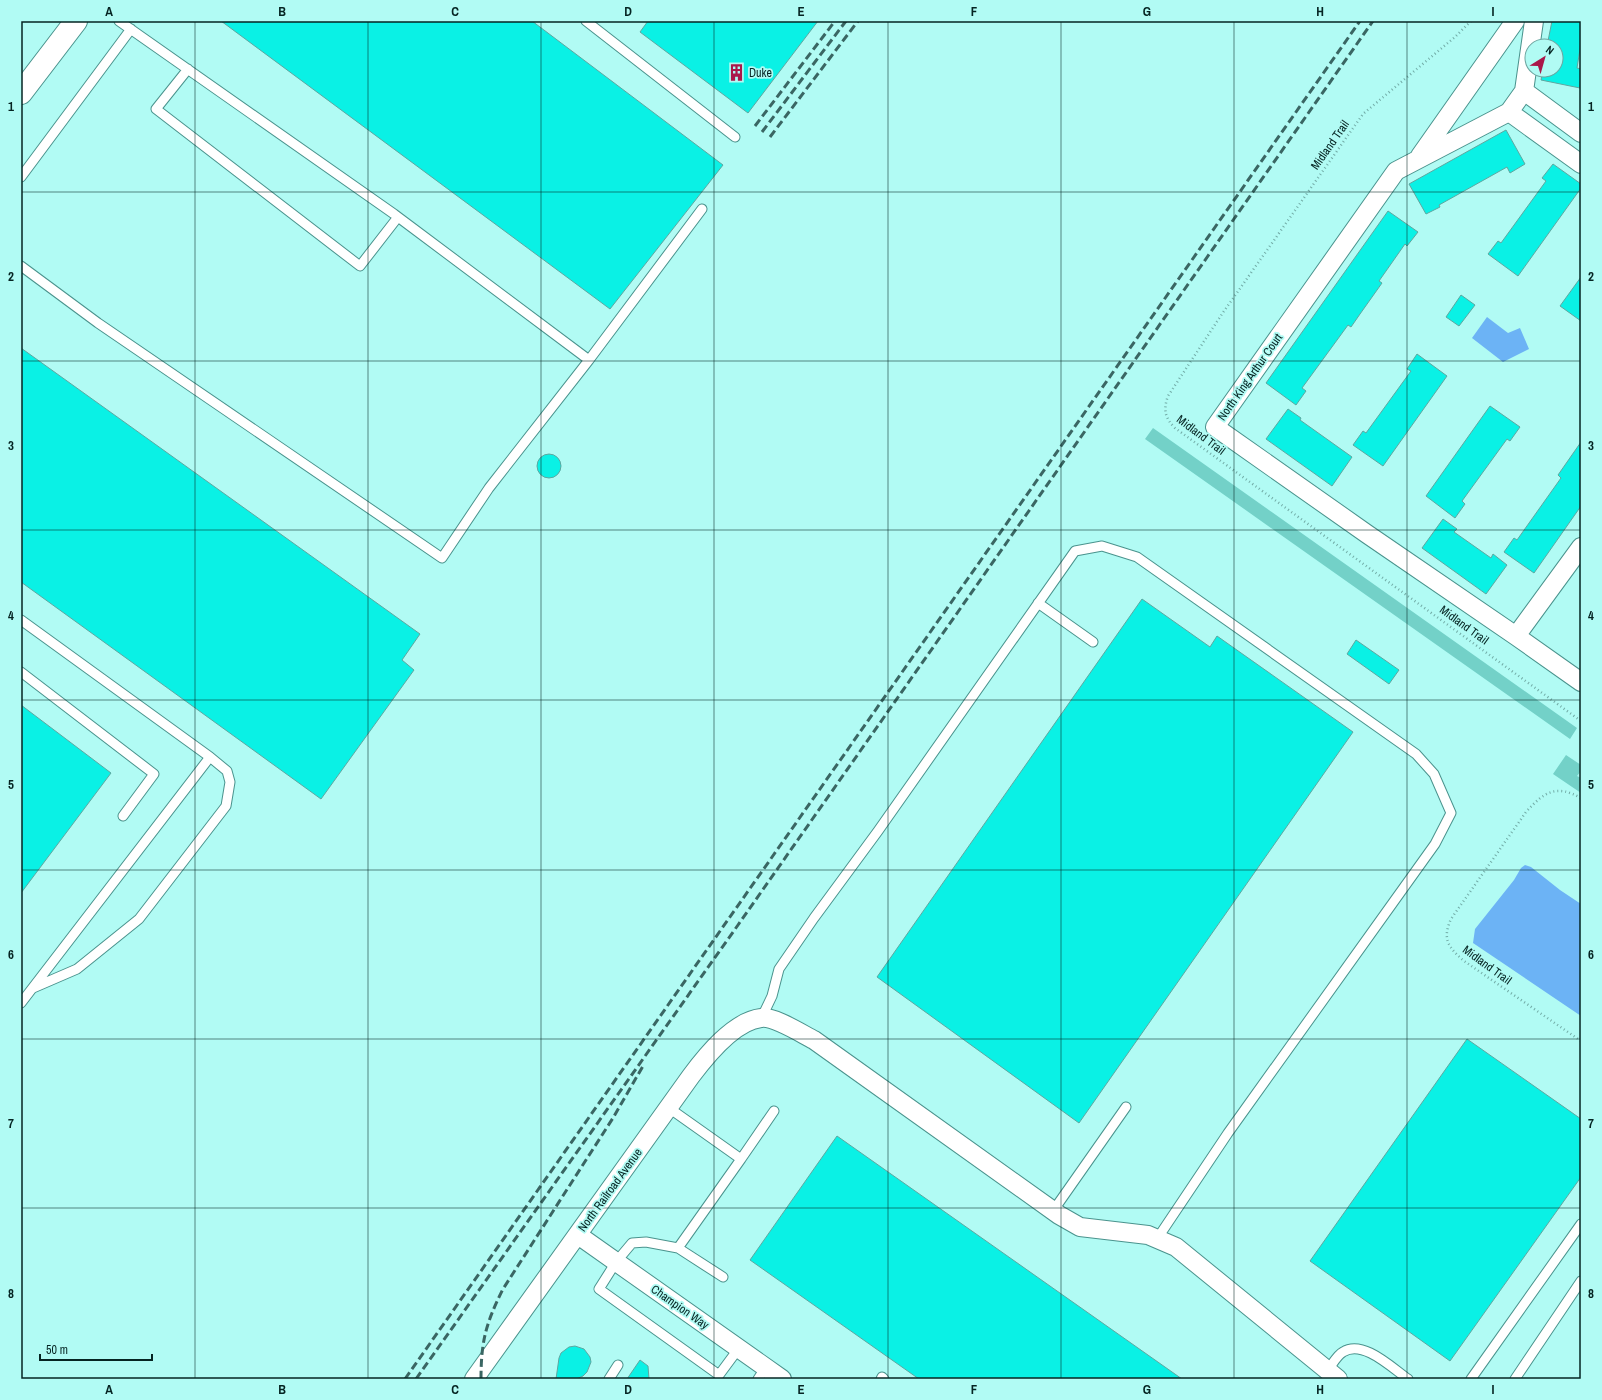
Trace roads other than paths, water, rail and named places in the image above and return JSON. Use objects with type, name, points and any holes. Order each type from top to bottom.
[{"type":"street","points":[[21,93],[76,21]]},
{"type":"street","points":[[1418,159],[1515,21]]},
{"type":"street","name":"North King Arthur Court","points":[[1534,21],[1524,91],[1509,112],[1396,171],[1215,427],[1366,534],[1581,682]]},
{"type":"street","points":[[1524,91],[1581,133]]},
{"type":"street","points":[[1509,112],[1581,164]]},
{"type":"street","points":[[1516,636],[1581,547]]},
{"type":"street","points":[[762,1017],[783,1023],[814,1040],[1053,1211],[1080,1227],[1148,1235],[1176,1247],[1332,1375]]},
{"type":"street","name":"North Railroad Avenue","points":[[474,1379],[708,1054],[732,1031],[748,1022],[762,1017]]},
{"type":"street","name":"Champion Way","points":[[578,1235],[739,1348],[762,1373],[782,1379]]},
{"type":"lane","points":[[119,21],[398,217],[589,360]]},
{"type":"lane","points":[[586,21],[735,137]]},
{"type":"lane","points":[[21,177],[131,30]]},
{"type":"lane","points":[[188,69],[156,109],[360,266],[398,217]]},
{"type":"lane","points":[[21,266],[98,323],[442,558],[489,488],[589,360],[702,209]]},
{"type":"lane","points":[[762,1017],[772,996],[779,969],[814,918],[878,831],[1075,550],[1102,546],[1137,557],[1416,754],[1434,774],[1451,813],[1435,844],[1228,1133],[1157,1239]]},
{"type":"lane","points":[[1038,603],[1093,642]]},
{"type":"lane","points":[[21,620],[210,757],[227,771],[230,782],[226,806],[139,919],[78,969],[31,989]]},
{"type":"lane","points":[[21,672],[154,774],[123,816]]},
{"type":"lane","points":[[21,1003],[210,757]]},
{"type":"lane","points":[[1053,1211],[1126,1107]]},
{"type":"lane","points":[[669,1108],[740,1159]]},
{"type":"lane","points":[[678,1248],[774,1111]]},
{"type":"lane","points":[[1471,1379],[1574,1231],[1581,1224]]},
{"type":"lane","points":[[722,1277],[678,1248],[646,1242],[632,1243],[616,1262],[599,1289],[719,1375],[739,1348]]},
{"type":"lane","points":[[1515,1379],[1581,1281]]},
{"type":"lane","points":[[1332,1375],[1342,1352],[1357,1348],[1365,1350],[1377,1357],[1408,1379]]},
{"type":"lane","points":[[608,1379],[618,1365]]},
{"type":"lane","points":[[881,1379],[882,1377],[884,1379]]},
{"type":"water","points":[[1487,317],[1508,333],[1520,328],[1529,349],[1503,362],[1472,338]]},
{"type":"water","points":[[1525,865],[1531,867],[1560,890],[1581,904],[1581,1016],[1473,943],[1475,929],[1514,880],[1521,868]]},
{"type":"railway","points":[[755,126],[835,21]]},
{"type":"railway","points":[[762,132],[846,21]]},
{"type":"railway","points":[[770,137],[858,21]]},
{"type":"railway","points":[[405,1379],[1360,21]]},
{"type":"railway","points":[[416,1379],[738,925],[1373,21]]},
{"type":"railway","points":[[481,1379],[483,1343],[492,1312],[503,1289],[613,1118],[643,1066]]},
{"type":"place","name":"Duke","points":[[736,73]]}]
